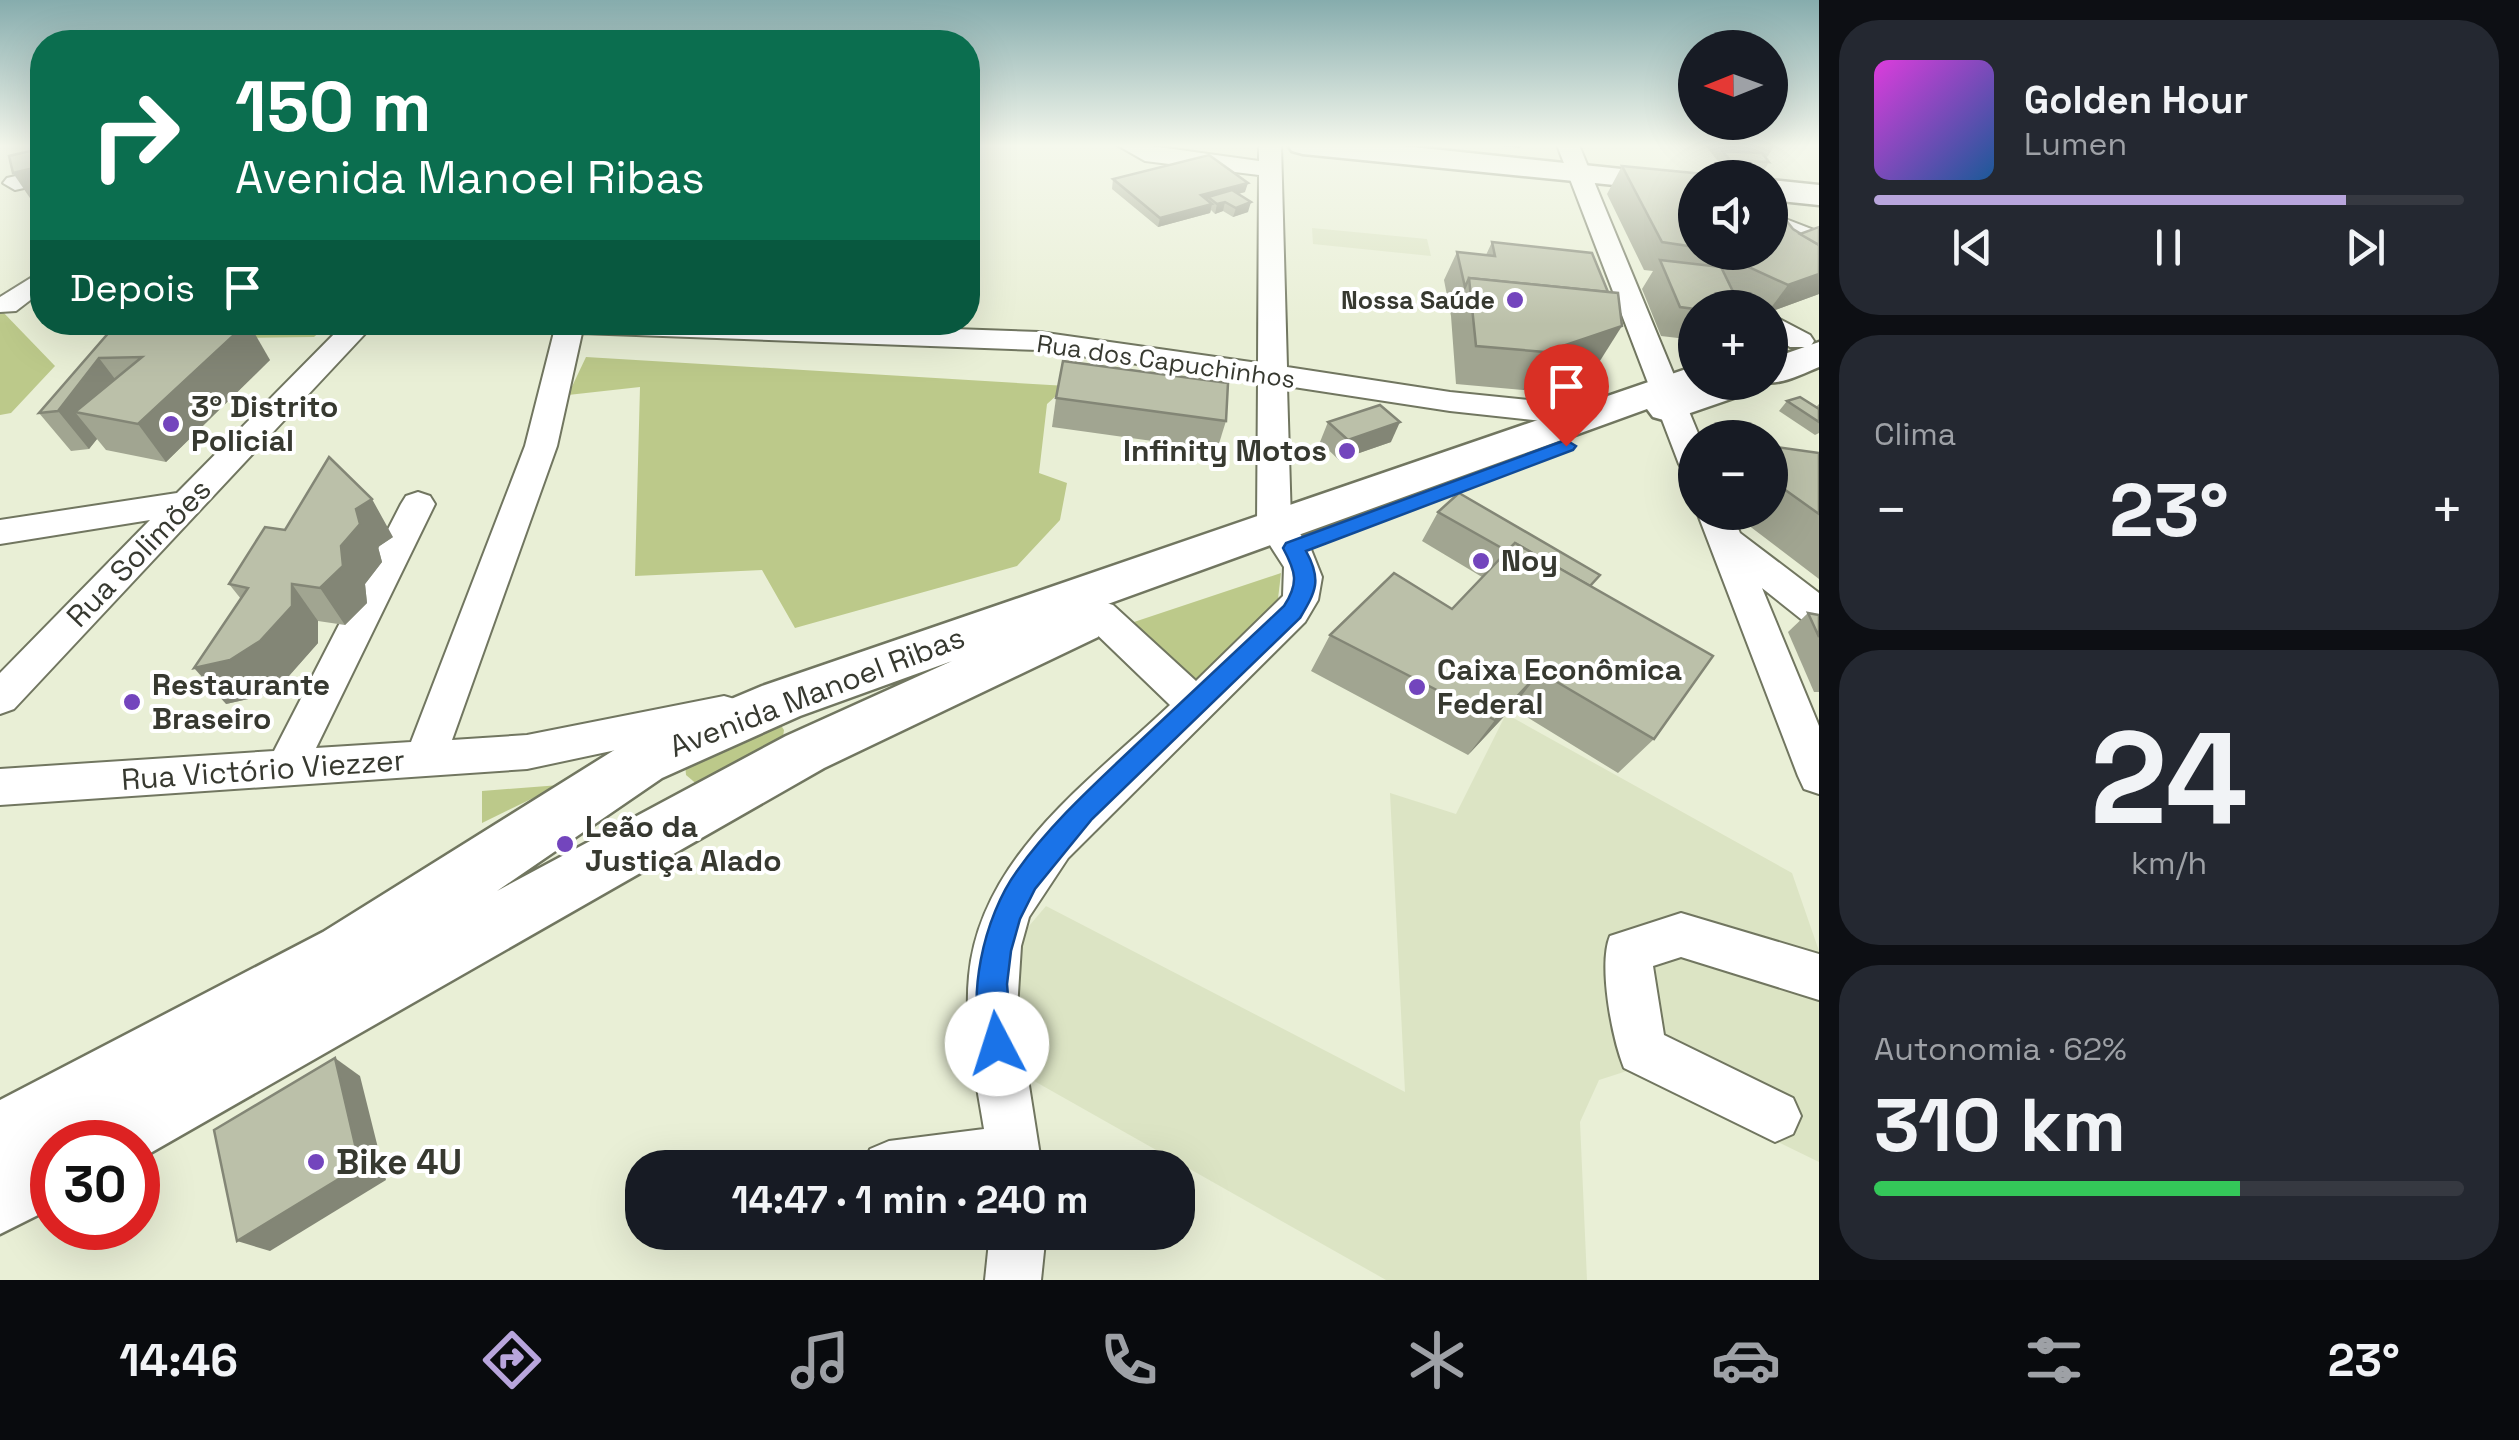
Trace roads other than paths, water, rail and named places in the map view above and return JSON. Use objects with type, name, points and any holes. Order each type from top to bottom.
[{"type":"main road","name":"Avenida Manoel Ribas","points":[[140,1120],[805,752],[1100,615],[1284,537],[1588,416],[1677,391]]},
{"type":"main road","name":"Avenida Manoel Ribas","points":[[0,1138],[345,953],[451,888],[611,780],[679,742],[781,701],[1284,537],[1677,391]]},
{"type":"main road","points":[[781,701],[792,713],[805,752]]},
{"type":"main road","points":[[611,780],[702,810]]},
{"type":"main road","points":[[0,1198],[30,1181]]},
{"type":"street","points":[[1013,1150],[994,1022],[993,984],[1006,916],[1025,880],[1053,844],[1301,601],[1307,588],[1306,571],[1284,537],[1273,376],[1271,205]]},
{"type":"street","points":[[1594,205],[1677,391],[1684,420]]},
{"type":"street","points":[[1788,228],[1819,242]]},
{"type":"street","points":[[6,305],[30,288]]},
{"type":"street","name":"Rua Solimões","points":[[0,698],[350,335]]},
{"type":"street","points":[[424,759],[542,446],[567,335]]},
{"type":"street","name":"Rua dos Capuchinhos","points":[[900,335],[1127,351],[1520,412],[1588,416]]},
{"type":"street","points":[[0,532],[188,503]]},
{"type":"street","points":[[286,768],[418,504]]},
{"type":"street","points":[[1721,530],[1819,776]]},
{"type":"street","points":[[1723,530],[1819,613]]},
{"type":"street","points":[[1100,615],[1194,703]]},
{"type":"street","name":"Rua Victório Viezzer","points":[[0,788],[527,752],[781,701]]},
{"type":"street","name":"Rua Victório Viezzer","points":[[527,752],[611,780]]},
{"type":"street","points":[[1775,1116],[1642,1050],[1628,952],[1681,935],[1819,977]]},
{"type":"street","points":[[1012,1280],[1016,1250]]},
{"type":"place","name":"Nossa Saúde","points":[[1515,300]]},
{"type":"place","name":"3º Distrito Policial","points":[[171,424]]},
{"type":"place","name":"Infinity Motos","points":[[1347,451]]},
{"type":"place","name":"Noy","points":[[1481,561]]},
{"type":"place","name":"Caixa Econômica Federal","points":[[1417,687]]},
{"type":"place","name":"Restaurante Braseiro","points":[[132,702]]},
{"type":"place","name":"Leão da Justiça Alado","points":[[565,844]]},
{"type":"place","name":"Bike 4U","points":[[316,1162]]}]
